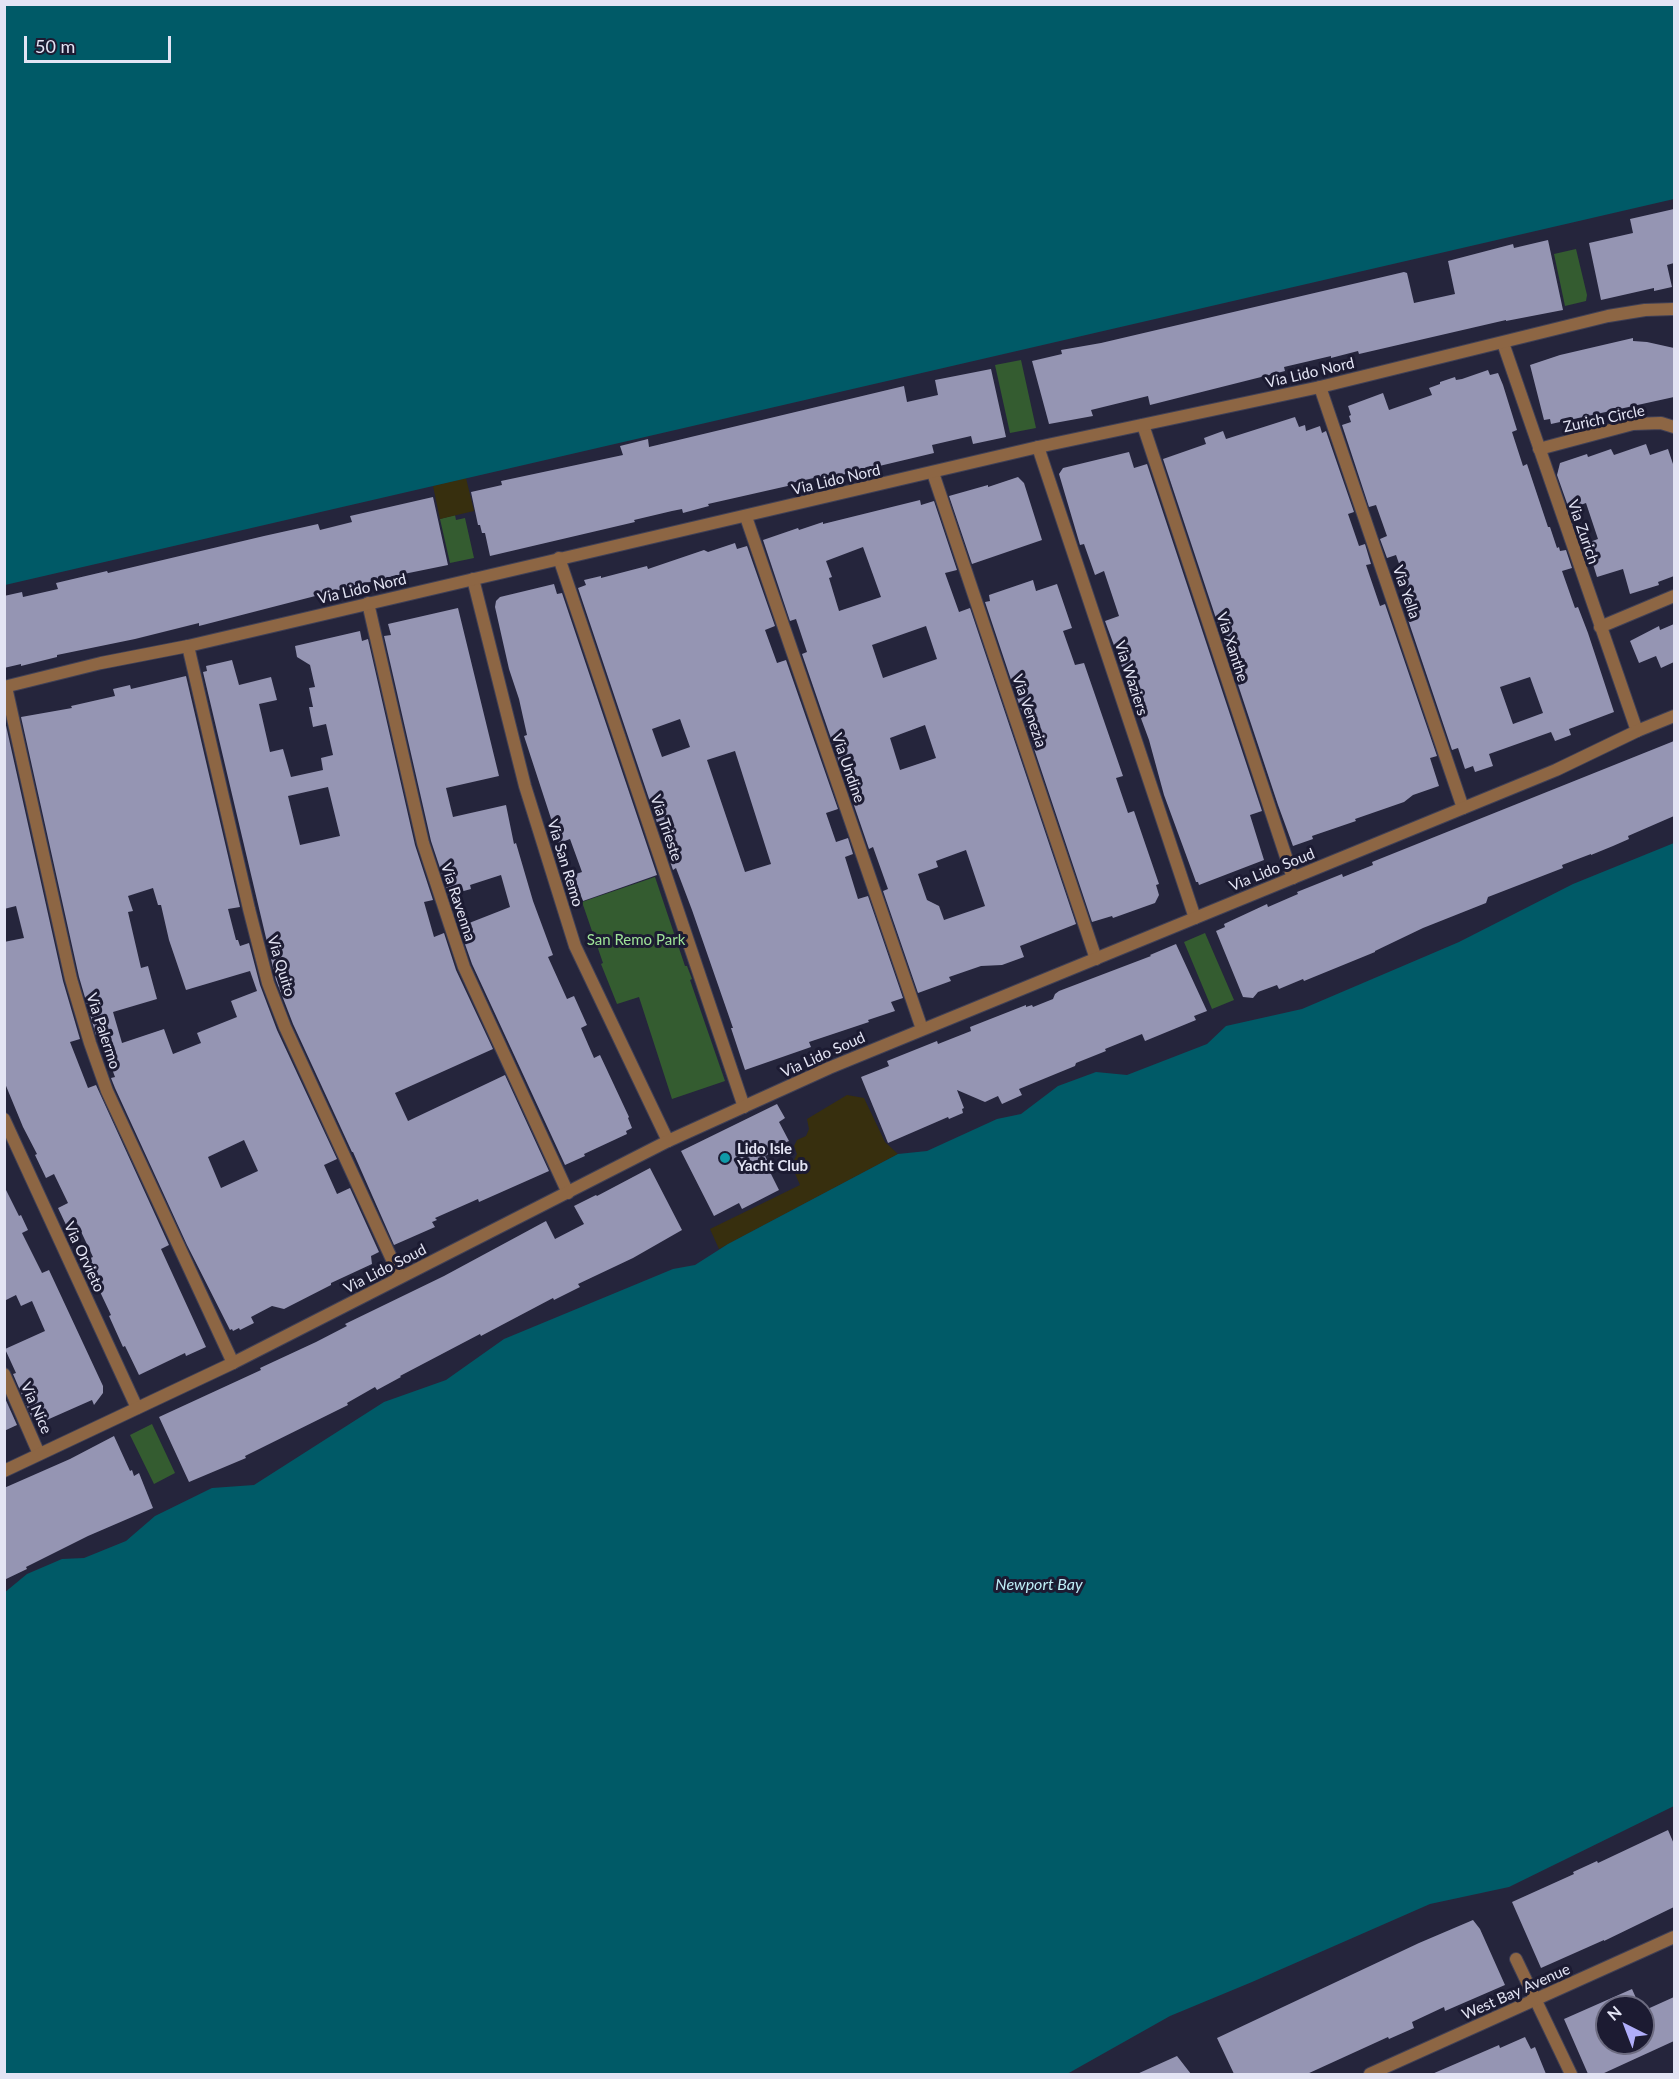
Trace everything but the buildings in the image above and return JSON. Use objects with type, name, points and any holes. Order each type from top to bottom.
[{"type":"street","name":"Via Lido Nord","points":[[5,687],[101,663],[188,646],[560,558],[746,517],[1038,447],[1320,387],[1608,316],[1645,310],[1674,309]]},
{"type":"street","name":"Via Zurich","points":[[1503,343],[1637,731]]},
{"type":"street","name":"Via Yella","points":[[1320,387],[1463,808]]},
{"type":"street","name":"Zurich Circle","points":[[1539,449],[1634,424],[1661,423],[1674,428]]},
{"type":"street","name":"Via Xanthe","points":[[1143,424],[1293,878]]},
{"type":"street","name":"Via Waziers","points":[[1038,447],[1195,918]]},
{"type":"street","name":"Via Venezia","points":[[933,473],[1096,959]]},
{"type":"street","name":"Via Undine","points":[[746,517],[922,1029]]},
{"type":"street","name":"Via Trieste","points":[[560,558],[744,1107]]},
{"type":"street","name":"Via San Remo","points":[[473,579],[525,786],[575,946],[668,1141]]},
{"type":"street","points":[[1600,627],[1674,596]]},
{"type":"street","name":"Via Ravenna","points":[[368,603],[423,843],[464,967],[568,1193]]},
{"type":"street","name":"Via Quito","points":[[188,646],[268,983],[285,1027],[400,1277]]},
{"type":"street","name":"Via Palermo","points":[[5,687],[71,979],[90,1043],[107,1091],[233,1363]]},
{"type":"street","name":"Via Lido Soud","points":[[4,1471],[233,1363],[668,1141],[829,1068],[1556,770],[1674,716]]},
{"type":"street","name":"Via Orvieto","points":[[4,1119],[137,1408]]},
{"type":"street","name":"Via Nice","points":[[4,1374],[39,1454]]},
{"type":"street","name":"West Bay Avenue","points":[[1370,2074],[1674,1937]]},
{"type":"street","points":[[1516,1959],[1571,2074]]},
{"type":"green space","points":[[1576,249],[1587,295],[1586,301],[1565,306],[1554,254]]},
{"type":"green space","points":[[1021,360],[1036,428],[1010,433],[995,365]]},
{"type":"green space","points":[[455,515],[456,520],[465,518],[474,558],[450,563],[440,519]]},
{"type":"green space","name":"San Remo Park","points":[[655,877],[685,966],[692,979],[690,980],[725,1081],[672,1099],[639,997],[617,1004],[601,964],[603,963],[582,902]]},
{"type":"green space","points":[[1205,933],[1234,1000],[1212,1009],[1184,942]]},
{"type":"green space","points":[[152,1424],[175,1473],[154,1484],[130,1435]]},
{"type":"sand","points":[[466,478],[474,511],[440,519],[433,486]]},
{"type":"sand","points":[[847,1095],[864,1098],[885,1142],[898,1154],[719,1249],[710,1229],[800,1185],[790,1162],[797,1154],[794,1146],[797,1140],[806,1136],[809,1129],[807,1119]]},
{"type":"water","points":[[4,5],[1674,5],[1674,199],[5,585]]},
{"type":"water","name":"Newport Bay","points":[[1674,843],[1674,1806],[1509,1887],[1430,1904],[1170,2016],[1067,2074],[5,2074],[4,1593],[27,1574],[62,1559],[84,1558],[126,1541],[155,1516],[212,1488],[254,1485],[384,1402],[446,1380],[504,1339],[673,1269],[695,1265],[728,1244],[898,1154],[927,1151],[997,1119],[1021,1114],[1058,1086],[1096,1072],[1127,1075],[1207,1044],[1226,1026],[1302,1009],[1459,942],[1573,884]]},
{"type":"place","name":"Lido Isle Yacht Club","points":[[725,1158]]}]
